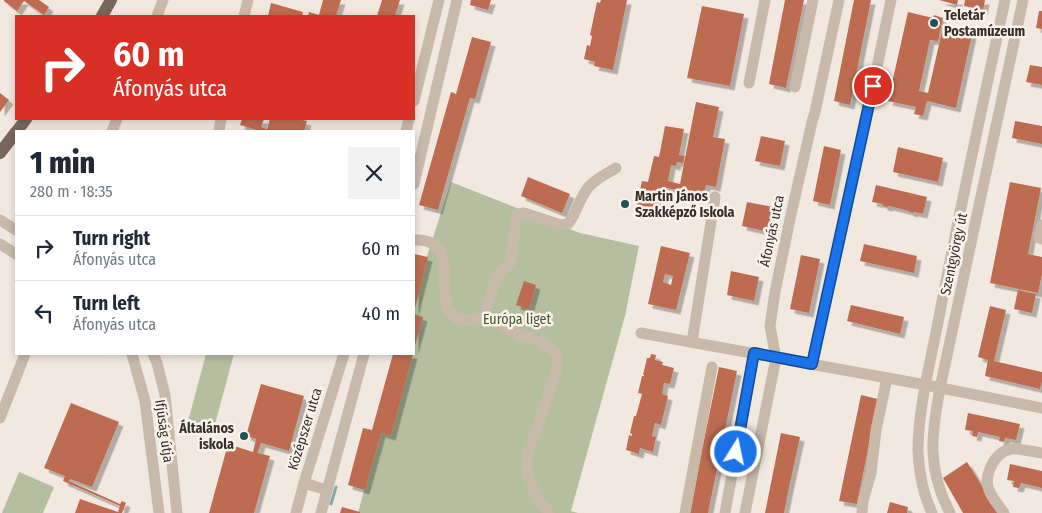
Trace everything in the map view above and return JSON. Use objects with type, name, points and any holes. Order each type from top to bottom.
[{"type":"main road","points":[[103,15],[111,0]]},
{"type":"main road","points":[[0,152],[15,134]]},
{"type":"street","points":[[157,15],[163,0]]},
{"type":"street","points":[[244,15],[248,0]]},
{"type":"street","points":[[415,97],[438,0]]},
{"type":"street","points":[[415,180],[457,0]]},
{"type":"street","points":[[749,83],[765,0]]},
{"type":"street","points":[[795,87],[813,0]]},
{"type":"street","name":"Áfonyás utca","points":[[745,513],[776,358],[770,326],[775,292],[839,0]]},
{"type":"street","points":[[812,364],[891,0]]},
{"type":"street","name":"Szentgyörgy út","points":[[932,513],[920,476],[918,451],[920,418],[960,209],[1005,0]]},
{"type":"street","name":"Szentgyörgy út","points":[[950,513],[938,487],[934,469],[932,440],[940,388],[1023,0]]},
{"type":"street","points":[[415,240],[422,240],[432,244],[443,256],[445,298],[447,308],[452,316],[463,321],[474,320],[482,315],[487,306],[496,277],[511,261],[516,216],[524,213],[561,225],[568,224],[574,216],[585,191],[596,180],[616,168]]},
{"type":"street","points":[[692,342],[715,197]]},
{"type":"street","points":[[0,220],[15,229]]},
{"type":"street","points":[[1042,225],[1039,238],[1042,239]]},
{"type":"street","points":[[0,244],[15,253]]},
{"type":"street","points":[[482,315],[523,337],[532,338],[549,347],[557,354],[558,362],[555,374],[528,451],[526,473],[538,500],[549,513]]},
{"type":"street","points":[[641,332],[940,388],[1041,404]]},
{"type":"street","points":[[725,513],[754,353]]},
{"type":"street","points":[[0,418],[24,355]]},
{"type":"street","name":"Ifjúság útja","points":[[132,355],[145,401],[159,513]]},
{"type":"street","name":"Ifjúság útja","points":[[153,355],[165,395],[177,513]]},
{"type":"street","name":"Középszer utca","points":[[296,513],[344,355]]},
{"type":"street","points":[[322,508],[364,355]]},
{"type":"street","points":[[685,513],[712,367]]},
{"type":"street","points":[[862,513],[863,500],[871,473],[876,430],[887,378]]},
{"type":"street","points":[[1004,513],[989,490],[987,479],[990,467],[996,458],[1011,449],[1042,453]]},
{"type":"street","points":[[304,483],[327,490]]},
{"type":"green space","name":"Európa liget","points":[[451,182],[580,233],[639,246],[625,316],[571,511],[578,513],[358,513],[401,355],[415,355],[415,303],[428,253]]},
{"type":"green space","points":[[206,355],[234,355],[212,435],[186,429]]},
{"type":"green space","points":[[19,472],[54,487],[43,513],[2,513]]},
{"type":"building","points":[[4,0],[39,0],[49,7],[44,15],[24,1],[17,11]]},
{"type":"building","points":[[323,0],[341,0],[336,15],[319,15]]},
{"type":"building","points":[[382,0],[400,0],[395,15],[377,15]]},
{"type":"building","points":[[471,0],[491,0],[488,10],[470,5]]},
{"type":"building","points":[[601,0],[627,0],[613,70],[594,66],[595,62],[584,59],[587,45],[590,46],[592,36],[590,35],[597,2],[600,3]]},
{"type":"building","points":[[785,0],[804,0],[786,88],[769,84]]},
{"type":"building","points":[[854,0],[871,0],[850,105],[834,101]]},
{"type":"building","points":[[939,0],[958,0],[957,5]]},
{"type":"building","points":[[965,0],[985,0],[983,10],[964,6]]},
{"type":"building","points":[[271,3],[303,12],[302,15],[268,15]]},
{"type":"building","points":[[702,6],[744,14],[730,86],[687,78]]},
{"type":"building","points":[[1039,11],[1042,11],[1042,29],[1036,28]]},
{"type":"building","points":[[309,12],[319,15],[308,15]]},
{"type":"building","points":[[908,12],[933,18],[934,15],[943,18],[938,41],[930,40],[919,91],[928,93],[943,27],[972,34],[956,108],[927,101],[923,116],[914,114],[916,107],[888,101]]},
{"type":"building","points":[[472,37],[491,42],[475,99],[470,98],[438,210],[419,205],[451,92],[456,94]]},
{"type":"building","points":[[1030,65],[1042,67],[1042,85],[1026,82]]},
{"type":"building","points":[[0,93],[9,100],[0,112]]},
{"type":"building","points":[[696,102],[719,107],[713,137],[725,139],[716,187],[706,185],[704,196],[667,188],[666,193],[661,192],[658,209],[637,205],[642,181],[648,182],[654,156],[659,157],[665,126],[684,129],[679,155],[685,156],[683,163],[677,162],[676,166],[671,165],[668,181],[680,184]]},
{"type":"building","points":[[242,120],[264,120],[261,127],[267,129],[270,120],[307,121],[304,130],[257,130],[240,125]]},
{"type":"building","points":[[1015,121],[1042,126],[1042,144],[1012,138]]},
{"type":"building","points":[[761,136],[785,141],[780,166],[755,161]]},
{"type":"building","points":[[824,146],[841,150],[830,205],[813,201]]},
{"type":"building","points":[[898,147],[943,158],[938,182],[893,172]]},
{"type":"building","points":[[528,177],[570,194],[562,213],[521,196]]},
{"type":"building","points":[[1010,182],[1041,188],[1028,254],[1042,257],[1042,274],[1038,293],[990,283]]},
{"type":"building","points":[[876,185],[927,197],[923,214],[872,202]]},
{"type":"building","points":[[747,202],[773,207],[768,232],[742,226]]},
{"type":"building","points":[[864,244],[917,256],[914,273],[860,261]]},
{"type":"building","points":[[661,246],[690,253],[676,310],[648,304]],"holes":[[[665,274],[673,276],[671,285],[663,282]]]},
{"type":"building","points":[[415,254],[428,257],[415,308]]},
{"type":"building","points":[[801,255],[820,259],[809,313],[790,309]]},
{"type":"building","points":[[731,271],[759,277],[754,301],[727,295]]},
{"type":"building","points":[[524,281],[536,285],[529,309],[516,305]]},
{"type":"building","points":[[1018,290],[1036,294],[1032,313],[1014,309]]},
{"type":"building","points":[[851,305],[904,317],[900,334],[847,321]]},
{"type":"building","points":[[990,306],[1006,310],[994,361],[1042,372],[1040,389],[985,376],[988,360],[978,357]]},
{"type":"building","points":[[415,314],[423,317],[415,345]]},
{"type":"building","points":[[651,354],[656,355],[655,360],[663,362],[662,365],[674,368],[670,384],[664,383],[662,394],[668,396],[661,425],[655,423],[652,436],[656,437],[653,452],[640,448],[639,454],[626,450],[629,435],[632,436],[630,433],[634,416],[636,416],[642,394],[638,393],[642,376],[644,376],[647,358],[650,358]]},
{"type":"building","points":[[393,355],[413,355],[391,436],[381,433],[365,490],[348,485],[363,428],[372,430]]},
{"type":"building","points":[[719,367],[737,371],[708,513],[689,513]]},
{"type":"building","points":[[261,384],[304,396],[289,451],[261,443],[258,453],[270,456],[254,513],[209,513],[228,444],[253,452],[256,439],[246,436]]},
{"type":"building","points":[[861,395],[878,399],[857,504],[839,501]]},
{"type":"building","points":[[71,403],[119,422],[92,487],[70,479],[69,481],[120,504],[122,501],[126,503],[122,513],[75,513],[80,499],[118,512],[120,506],[63,481],[65,476],[44,468]]},
{"type":"building","points":[[968,413],[1020,424],[1016,440],[1005,438],[1004,442],[999,441],[1000,437],[978,432],[977,437],[972,436],[973,431],[965,430]]},
{"type":"building","points":[[781,433],[800,437],[784,513],[765,513]]},
{"type":"building","points":[[967,462],[999,513],[963,513],[943,478]]},
{"type":"building","points":[[1010,464],[1042,471],[1042,488],[1021,483],[1019,488],[1013,487],[1014,481],[1007,480]]},
{"type":"building","points":[[890,502],[908,507],[907,513],[887,513]]},
{"type":"building","points":[[342,507],[360,512],[360,513],[340,513]]},
{"type":"waterway","points":[[331,504],[336,487]]},
{"type":"place","name":"Teletár Postamúzeum","points":[[934,23]]},
{"type":"place","name":"Martin János Szakképző Iskola","points":[[625,204]]},
{"type":"place","name":"Általános iskola","points":[[244,436]]},
{"type":"route","points":[[736,452],[754,353],[812,364],[873,86]]}]
